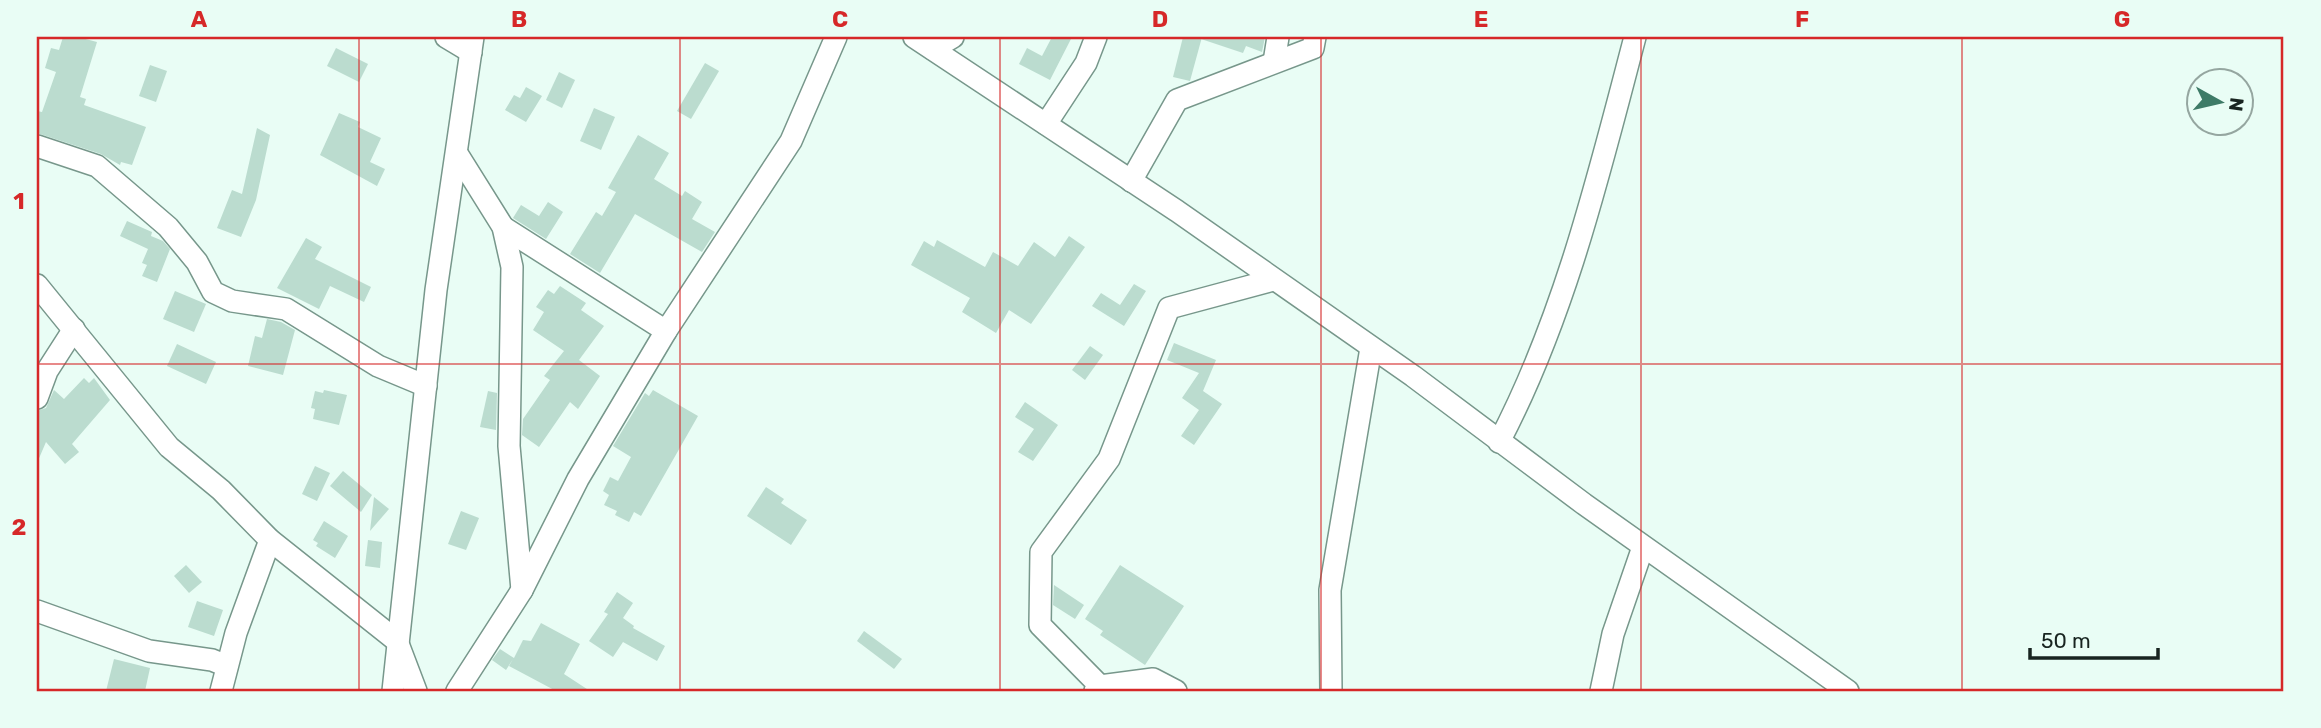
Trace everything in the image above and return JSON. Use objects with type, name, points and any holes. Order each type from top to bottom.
[{"type":"street","points":[[393,691],[436,290],[458,155],[472,44],[446,37]]},
{"type":"street","points":[[457,691],[522,590],[578,479],[666,331],[791,141],[836,37]]},
{"type":"street","points":[[914,37],[936,43],[1046,124],[1371,348],[1643,547],[1848,691]]},
{"type":"street","points":[[936,43],[953,37]]},
{"type":"street","points":[[1046,124],[1086,63],[1096,37]]},
{"type":"street","points":[[1274,62],[1278,37]]},
{"type":"street","points":[[1131,181],[1177,100],[1312,48],[1315,37]]},
{"type":"street","points":[[1499,442],[1525,392],[1546,338],[1600,171],[1635,37]]},
{"type":"street","points":[[37,146],[97,166],[168,227],[197,262],[213,292],[232,301],[286,309],[378,366],[426,386]]},
{"type":"street","points":[[458,155],[503,227],[512,267],[509,446],[522,590]]},
{"type":"street","points":[[503,227],[666,331]]},
{"type":"street","points":[[1176,691],[1153,679],[1098,688],[1040,625],[1041,552],[1109,459],[1169,308],[1273,280]]},
{"type":"street","points":[[37,285],[169,447],[221,490],[270,540],[397,641],[416,691]]},
{"type":"street","points":[[37,398],[47,371],[74,329]]},
{"type":"street","points":[[1331,691],[1329,590],[1371,348]]},
{"type":"street","points":[[221,691],[270,540]]},
{"type":"street","points":[[1601,691],[1613,634],[1643,547]]},
{"type":"street","points":[[37,611],[149,651],[212,660],[227,666]]},
{"type":"building","points":[[63,37],[78,37],[97,42],[80,97],[86,99],[84,105],[146,127],[132,165],[121,162],[120,165],[101,154],[37,133],[37,111],[42,112],[56,72],[45,68],[51,48],[59,50]]},
{"type":"building","points":[[1052,37],[1072,37],[1050,80],[1019,64],[1027,48],[1042,56]]},
{"type":"building","points":[[1183,37],[1202,37],[1190,81],[1173,77]]},
{"type":"building","points":[[1265,37],[1262,52],[1246,46],[1243,53],[1201,39]]},
{"type":"building","points":[[336,48],[368,64],[359,82],[327,66]]},
{"type":"building","points":[[705,63],[719,71],[691,119],[677,111]]},
{"type":"building","points":[[150,65],[167,71],[156,102],[139,96]]},
{"type":"building","points":[[559,72],[575,80],[562,108],[546,100]]},
{"type":"building","points":[[526,87],[542,96],[526,122],[505,110],[514,95],[520,98]]},
{"type":"building","points":[[594,108],[615,117],[601,150],[580,141]]},
{"type":"building","points":[[339,113],[360,122],[358,127],[381,138],[370,162],[385,169],[377,186],[320,155]]},
{"type":"building","points":[[257,128],[270,135],[256,200],[241,237],[217,228],[232,190],[242,194]]},
{"type":"building","points":[[638,135],[669,153],[654,179],[682,196],[685,191],[702,202],[692,219],[715,232],[702,252],[635,214],[600,273],[570,254],[596,212],[602,216],[616,192],[608,188]]},
{"type":"building","points":[[548,202],[563,212],[546,239],[513,218],[521,205],[539,216]]},
{"type":"building","points":[[127,221],[152,232],[151,236],[163,241],[170,249],[157,282],[142,276],[147,265],[142,263],[148,249],[120,236]]},
{"type":"building","points":[[1069,236],[1085,247],[1031,324],[1009,310],[996,333],[962,312],[970,298],[911,265],[924,241],[934,247],[937,240],[985,267],[993,252],[1018,266],[1034,242],[1055,257]]},
{"type":"building","points":[[306,238],[322,247],[315,259],[371,287],[364,302],[330,286],[319,309],[277,288]]},
{"type":"building","points":[[1134,284],[1146,291],[1124,326],[1092,306],[1101,293],[1120,305]]},
{"type":"building","points":[[560,286],[586,303],[581,310],[604,326],[579,360],[600,376],[578,409],[570,402],[539,447],[522,435],[523,419],[550,380],[544,376],[564,351],[533,330],[544,312],[536,307],[548,290],[554,294]]},
{"type":"building","points":[[175,291],[206,304],[194,332],[163,319]]},
{"type":"building","points":[[267,319],[281,322],[295,330],[283,375],[248,366],[255,336],[262,338]]},
{"type":"building","points":[[1174,343],[1216,360],[1203,391],[1222,404],[1194,445],[1181,436],[1199,410],[1182,398],[1199,373],[1167,360]]},
{"type":"building","points":[[177,344],[216,362],[206,384],[167,366]]},
{"type":"building","points":[[1090,346],[1103,355],[1085,380],[1072,370]]},
{"type":"building","points":[[84,378],[89,383],[94,378],[110,400],[72,444],[79,452],[65,464],[46,442],[37,463],[37,411],[46,408],[54,390],[64,399]]},
{"type":"building","points":[[324,390],[347,395],[339,425],[313,419],[315,409],[311,408],[315,391],[323,393]]},
{"type":"building","points":[[653,390],[698,416],[641,516],[634,512],[629,522],[615,515],[617,511],[604,505],[609,495],[603,491],[610,477],[618,481],[631,457],[613,446],[645,393],[649,396]]},
{"type":"building","points":[[488,391],[497,393],[496,430],[480,427]]},
{"type":"building","points":[[1025,402],[1058,425],[1033,461],[1018,452],[1034,429],[1015,417]]},
{"type":"building","points":[[315,466],[330,473],[317,501],[302,494]]},
{"type":"building","points":[[343,471],[372,495],[361,512],[330,486]]},
{"type":"building","points":[[766,487],[784,499],[781,503],[807,520],[791,545],[747,516]]},
{"type":"building","points":[[374,497],[389,509],[370,531]]},
{"type":"building","points":[[461,511],[479,518],[466,550],[448,544]]},
{"type":"building","points":[[324,521],[348,536],[335,558],[316,546],[318,543],[313,540]]},
{"type":"building","points":[[368,540],[382,542],[380,568],[365,566]]},
{"type":"building","points":[[186,565],[202,582],[189,593],[174,576]]},
{"type":"building","points":[[1120,565],[1184,606],[1145,665],[1100,635],[1103,631],[1085,619]]},
{"type":"building","points":[[1054,585],[1084,605],[1075,619],[1053,605]]},
{"type":"building","points":[[617,592],[633,603],[623,618],[634,626],[633,628],[665,646],[657,661],[623,642],[613,657],[589,641],[608,614],[604,612]]},
{"type":"building","points":[[197,601],[223,610],[214,636],[188,627]]},
{"type":"building","points":[[541,623],[580,644],[564,674],[590,691],[556,691],[509,666],[513,659],[506,670],[492,660],[500,649],[514,658],[523,640],[531,641]]},
{"type":"building","points":[[864,631],[902,659],[894,669],[857,641]]},
{"type":"building","points":[[114,659],[150,668],[145,691],[106,691]]}]
